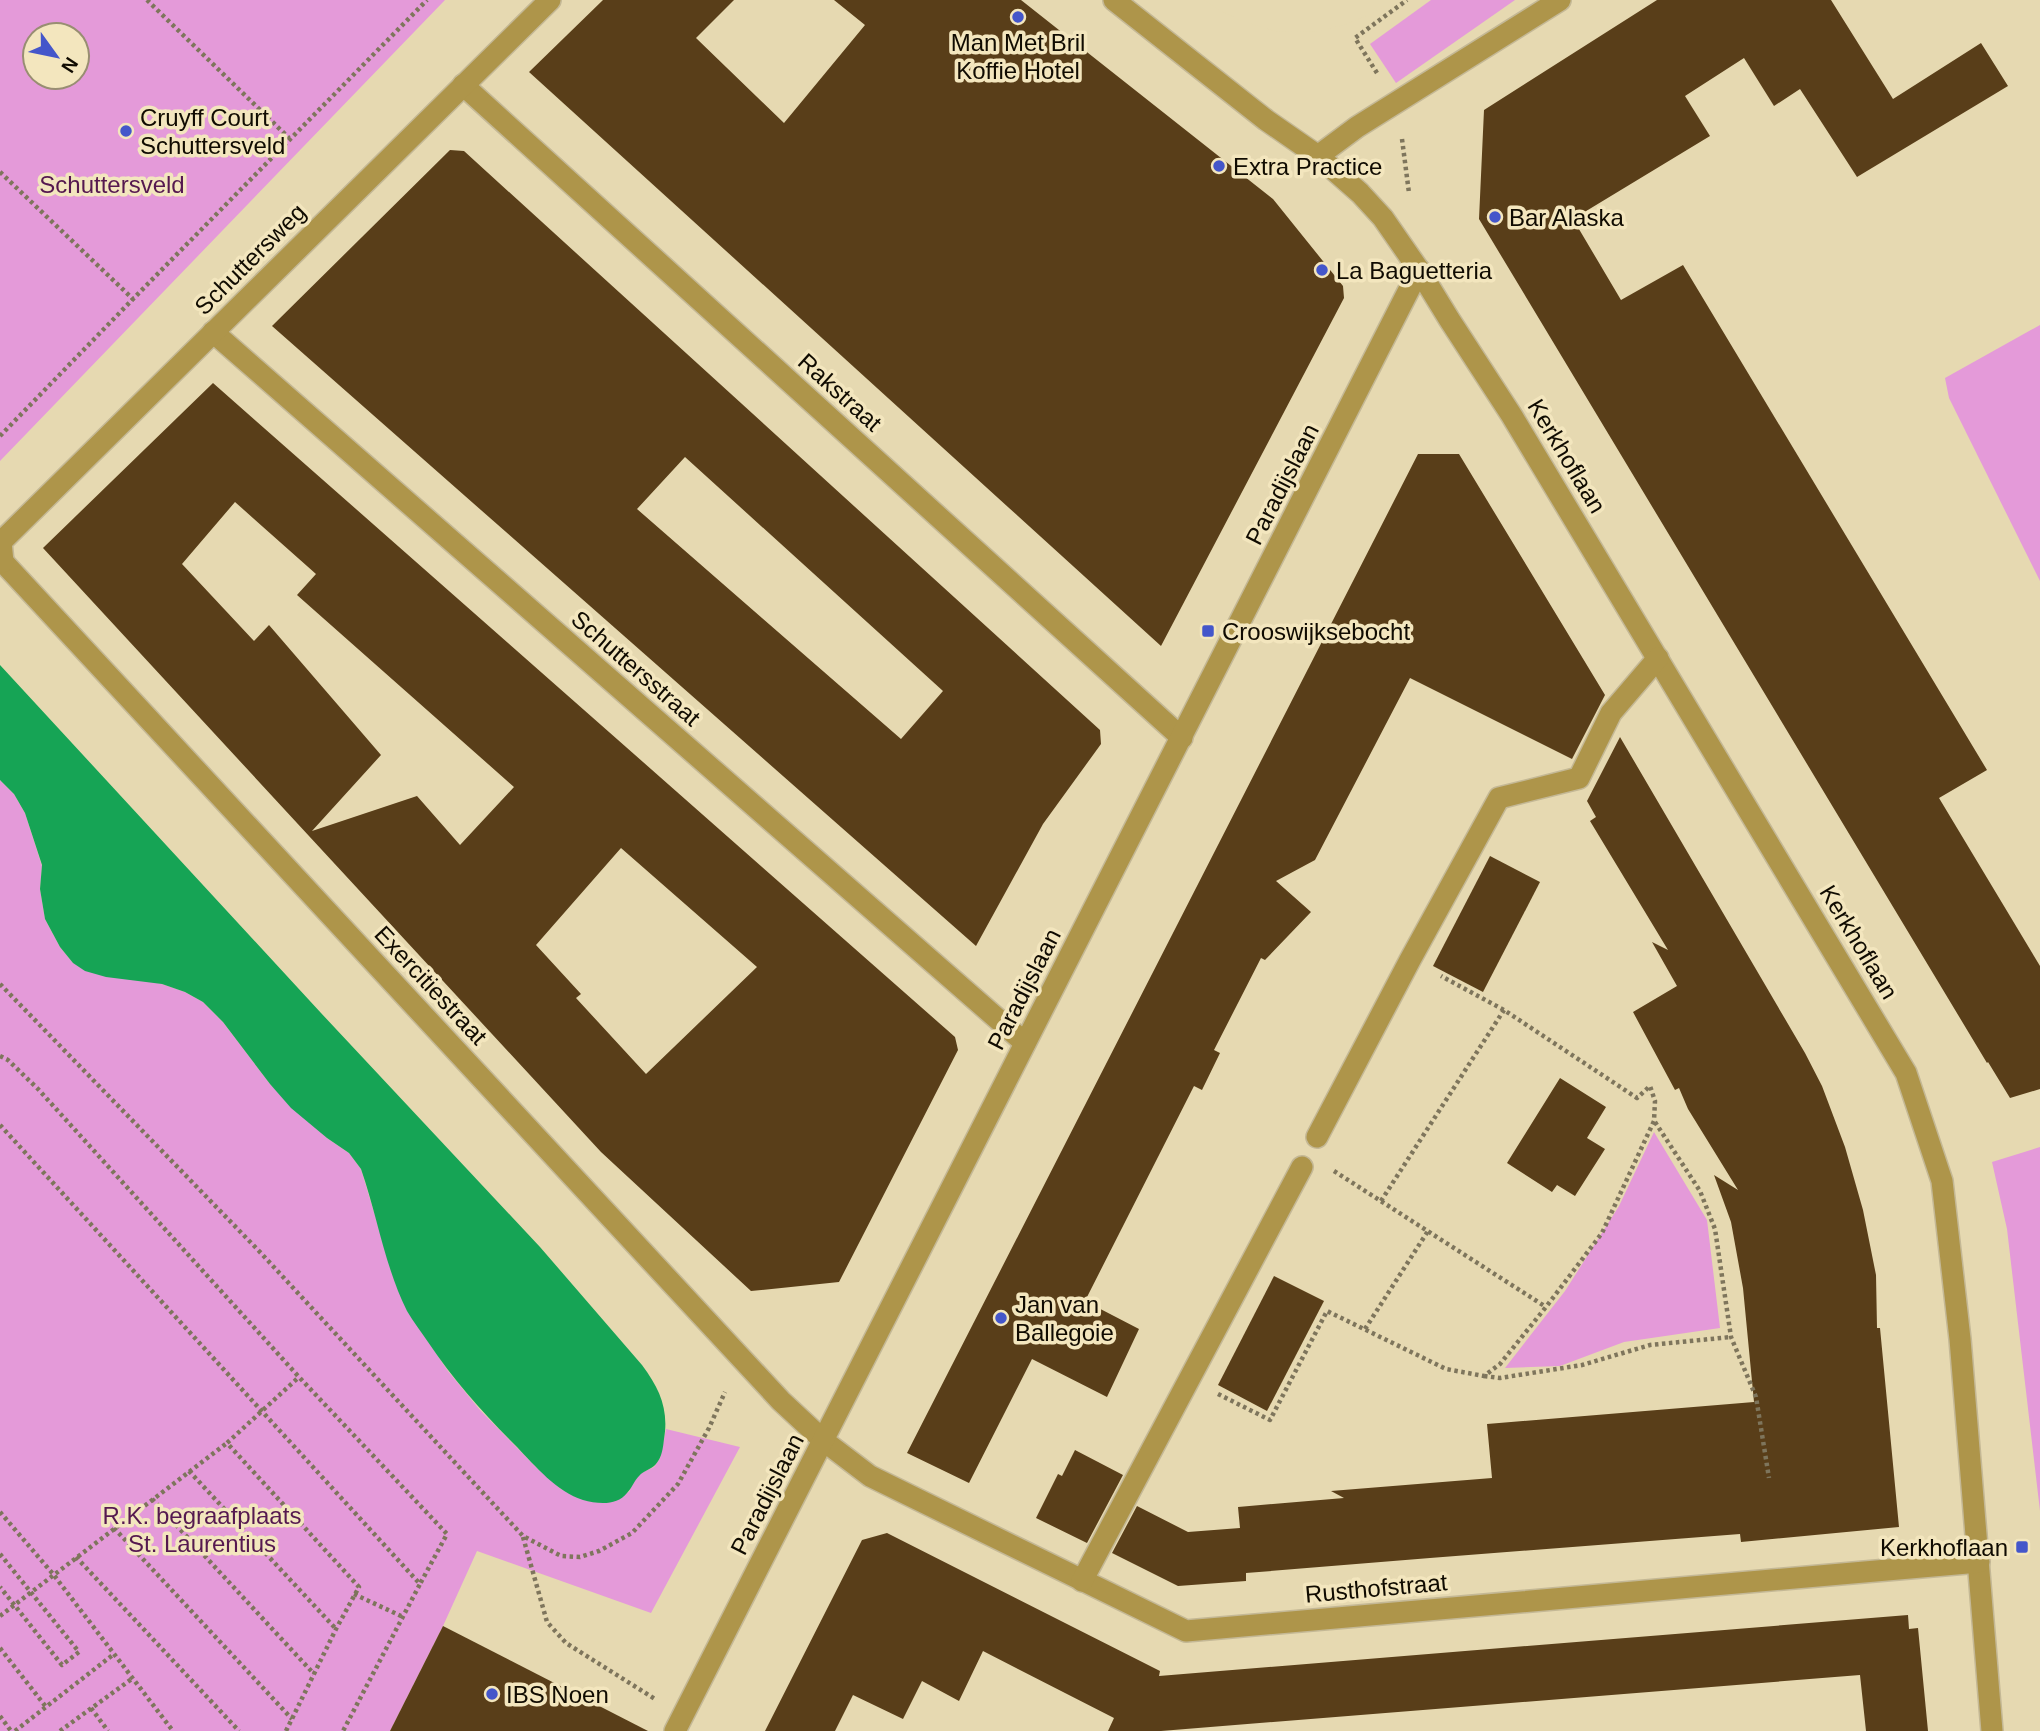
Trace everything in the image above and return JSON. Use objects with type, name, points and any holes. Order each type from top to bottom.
[{"type":"street","name":"Schuttersweg","points":[[1,562],[1,542],[550,0]]},
{"type":"street","name":"Kerkhoflaan","points":[[1114,0],[1266,120],[1318,156],[1382,218],[1419,270],[1512,416],[1906,1073],[1942,1181],[1960,1339],[1992,1731]]},
{"type":"street","points":[[1318,156],[1357,127],[1560,0]]},
{"type":"street","name":"Rakstraat","points":[[463,85],[1182,738]]},
{"type":"street","name":"Paradijslaan","points":[[679,1724],[1419,270]]},
{"type":"street","name":"Schuttersstraat","points":[[212,332],[1025,1043]]},
{"type":"street","name":"Exercitiestraat","points":[[1,562],[745,1363],[824,1441]]},
{"type":"street","points":[[1317,1137],[1499,798],[1579,778],[1611,713],[1658,658]]},
{"type":"street","points":[[1082,1581],[1303,1167]]},
{"type":"street","name":"Rusthofstraat","points":[[824,1441],[870,1476],[1186,1631],[1979,1562]]},
{"type":"path","points":[[147,0],[289,138]]},
{"type":"path","points":[[0,436],[427,0]]},
{"type":"path","points":[[0,172],[132,299]]},
{"type":"path","points":[[1410,960],[1504,1010],[1636,1098],[1650,1086],[1654,1101],[1654,1121],[1602,1233],[1500,1364],[1484,1376]]},
{"type":"path","points":[[0,984],[259,1251],[523,1536],[561,1556],[580,1557],[599,1552],[632,1533],[678,1484],[709,1428],[721,1398],[745,1363]]},
{"type":"path","points":[[1381,1201],[1504,1010]]},
{"type":"path","points":[[0,1056],[8,1060],[38,1089],[299,1377],[447,1534],[401,1616],[343,1731]]},
{"type":"path","points":[[1654,1121],[1700,1191],[1715,1228],[1731,1338],[1756,1397],[1769,1478]]},
{"type":"path","points":[[0,1125],[420,1584]]},
{"type":"path","points":[[1328,1166],[1546,1307]]},
{"type":"path","points":[[1365,1329],[1428,1231]]},
{"type":"path","points":[[1189,1380],[1270,1420],[1327,1311],[1446,1369],[1500,1378],[1582,1365],[1650,1345],[1731,1338]]},
{"type":"path","points":[[0,1616],[227,1443],[299,1377]]},
{"type":"path","points":[[227,1443],[359,1587],[335,1629],[286,1731]]},
{"type":"path","points":[[189,1471],[335,1629]]},
{"type":"path","points":[[152,1499],[314,1674]]},
{"type":"path","points":[[0,1512],[53,1574],[173,1731]]},
{"type":"path","points":[[114,1528],[292,1719]]},
{"type":"path","points":[[523,1536],[547,1622],[566,1643],[679,1724]]},
{"type":"path","points":[[0,1554],[79,1652],[62,1665],[0,1587]]},
{"type":"path","points":[[76,1557],[239,1731]]},
{"type":"path","points":[[354,1594],[401,1616]]},
{"type":"path","points":[[0,1648],[46,1707]]},
{"type":"path","points":[[0,1716],[13,1731],[114,1654]]},
{"type":"path","points":[[60,1731],[132,1678]]},
{"type":"path","points":[[91,1708],[108,1731]]},
{"type":"green space","name":"Schuttersveld","points":[[0,0],[445,0],[0,461]]},
{"type":"green space","points":[[1431,0],[1515,0],[1396,83],[1370,44]]},
{"type":"green space","points":[[2040,325],[2040,581],[1949,398],[1945,378]]},
{"type":"green space","name":"R.K. begraafplaats St. Laurentius","points":[[0,780],[14,794],[25,813],[42,866],[40,889],[45,919],[60,947],[73,963],[162,984],[203,1002],[223,1022],[270,1084],[327,1138],[349,1153],[361,1169],[396,1285],[408,1312],[448,1371],[480,1410],[536,1467],[561,1489],[582,1499],[629,1492],[641,1473],[654,1467],[660,1458],[666,1429],[740,1447],[651,1613],[477,1551],[390,1731],[0,1731]]},
{"type":"green space","points":[[1654,1132],[1707,1220],[1720,1328],[1624,1342],[1560,1366],[1505,1368],[1565,1291],[1619,1206]]},
{"type":"green space","points":[[2040,1147],[2040,1511],[2007,1229],[1992,1162]]},
{"type":"shaded area","points":[[0,665],[540,1247],[642,1365],[662,1400],[665,1419],[663,1446],[656,1464],[641,1474],[623,1497],[613,1502],[595,1502],[583,1500],[564,1491],[539,1470],[470,1397],[407,1311],[387,1259],[361,1169],[349,1153],[291,1108],[223,1022],[203,1002],[162,984],[106,977],[85,971],[73,963],[60,947],[45,919],[40,889],[42,865],[25,813],[14,794],[0,780]]},
{"type":"pier","points":[[1204,0],[1395,0],[1344,25],[1314,32],[1275,31],[1241,21]]},
{"type":"building","points":[[603,0],[734,0],[696,38],[784,123],[865,25],[834,0],[1021,0],[1273,199],[1343,286],[1344,298],[1161,646],[529,72]]},
{"type":"building","points":[[1657,0],[1831,0],[1893,99],[1981,43],[2008,86],[1857,177],[1800,89],[1774,106],[1744,58],[1685,96],[1710,136],[1573,219],[1621,300],[1683,265],[1987,770],[1939,798],[2040,966],[2040,1089],[2010,1098],[1987,1063],[1479,219],[1484,110]]},
{"type":"building","points":[[450,150],[464,151],[1100,730],[1101,744],[1043,824],[976,946],[272,326]],"holes":[[[685,457],[943,691],[901,739],[637,509]]]},
{"type":"building","points":[[213,383],[955,1037],[958,1050],[839,1282],[751,1291],[601,1152],[43,548]],"holes":[[[235,502],[316,574],[297,595],[514,787],[460,845],[417,796],[312,831],[381,755],[269,625],[254,641],[182,564]],[[621,848],[757,967],[646,1074],[576,998],[581,994],[536,945]]]},
{"type":"building","points":[[1418,454],[1459,454],[1605,695],[1572,759],[1410,678],[1315,860],[1276,881],[1311,912],[1265,960],[1261,958],[1214,1050],[1220,1053],[1202,1090],[1194,1086],[1085,1301],[1139,1329],[1107,1397],[1032,1359],[969,1483],[907,1453]]},
{"type":"building","points":[[1620,737],[1805,1053],[1822,1086],[1845,1147],[1863,1210],[1876,1275],[1877,1328],[1880,1328],[1899,1527],[1741,1542],[1740,1534],[1246,1573],[1246,1581],[1178,1586],[1112,1553],[1137,1506],[1188,1532],[1240,1528],[1238,1507],[1344,1498],[1331,1491],[1492,1478],[1487,1424],[1754,1402],[1743,1288],[1731,1222],[1714,1175],[1738,1190],[1688,1109],[1679,1088],[1675,1090],[1633,1012],[1677,986],[1652,942],[1668,950],[1590,821],[1596,817],[1587,801]]},
{"type":"building","points":[[1490,856],[1540,882],[1483,992],[1433,966]]},
{"type":"building","points":[[1560,1078],[1606,1107],[1587,1138],[1605,1149],[1575,1196],[1557,1185],[1552,1192],[1507,1163]]},
{"type":"building","points":[[1274,1276],[1324,1301],[1267,1411],[1218,1385]]},
{"type":"building","points":[[1075,1450],[1123,1475],[1087,1543],[1036,1518],[1058,1474],[1062,1476]]},
{"type":"building","points":[[887,1533],[1160,1671],[1159,1676],[1908,1615],[1909,1629],[1918,1628],[1928,1731],[1866,1731],[1860,1675],[1161,1731],[1108,1731],[1114,1718],[983,1651],[959,1701],[922,1681],[903,1719],[853,1695],[835,1731],[765,1731],[862,1540]]},
{"type":"building","name":"IBS Noen","points":[[443,1626],[648,1731],[390,1731]]},
{"type":"place","name":"Man Met Bril Koffie Hotel","points":[[1018,17]]},
{"type":"place","name":"Cruyff Court Schuttersveld","points":[[126,131]]},
{"type":"place","name":"Extra Practice","points":[[1219,166]]},
{"type":"place","name":"Bar Alaska","points":[[1495,217]]},
{"type":"place","name":"La Baguetteria","points":[[1322,270]]},
{"type":"place","name":"Crooswijksebocht","points":[[1208,631]]},
{"type":"place","name":"Jan van Ballegoie","points":[[1001,1318]]},
{"type":"place","name":"Kerkhoflaan","points":[[2022,1547]]},
{"type":"place","name":"IBS Noen","points":[[492,1694]]}]
